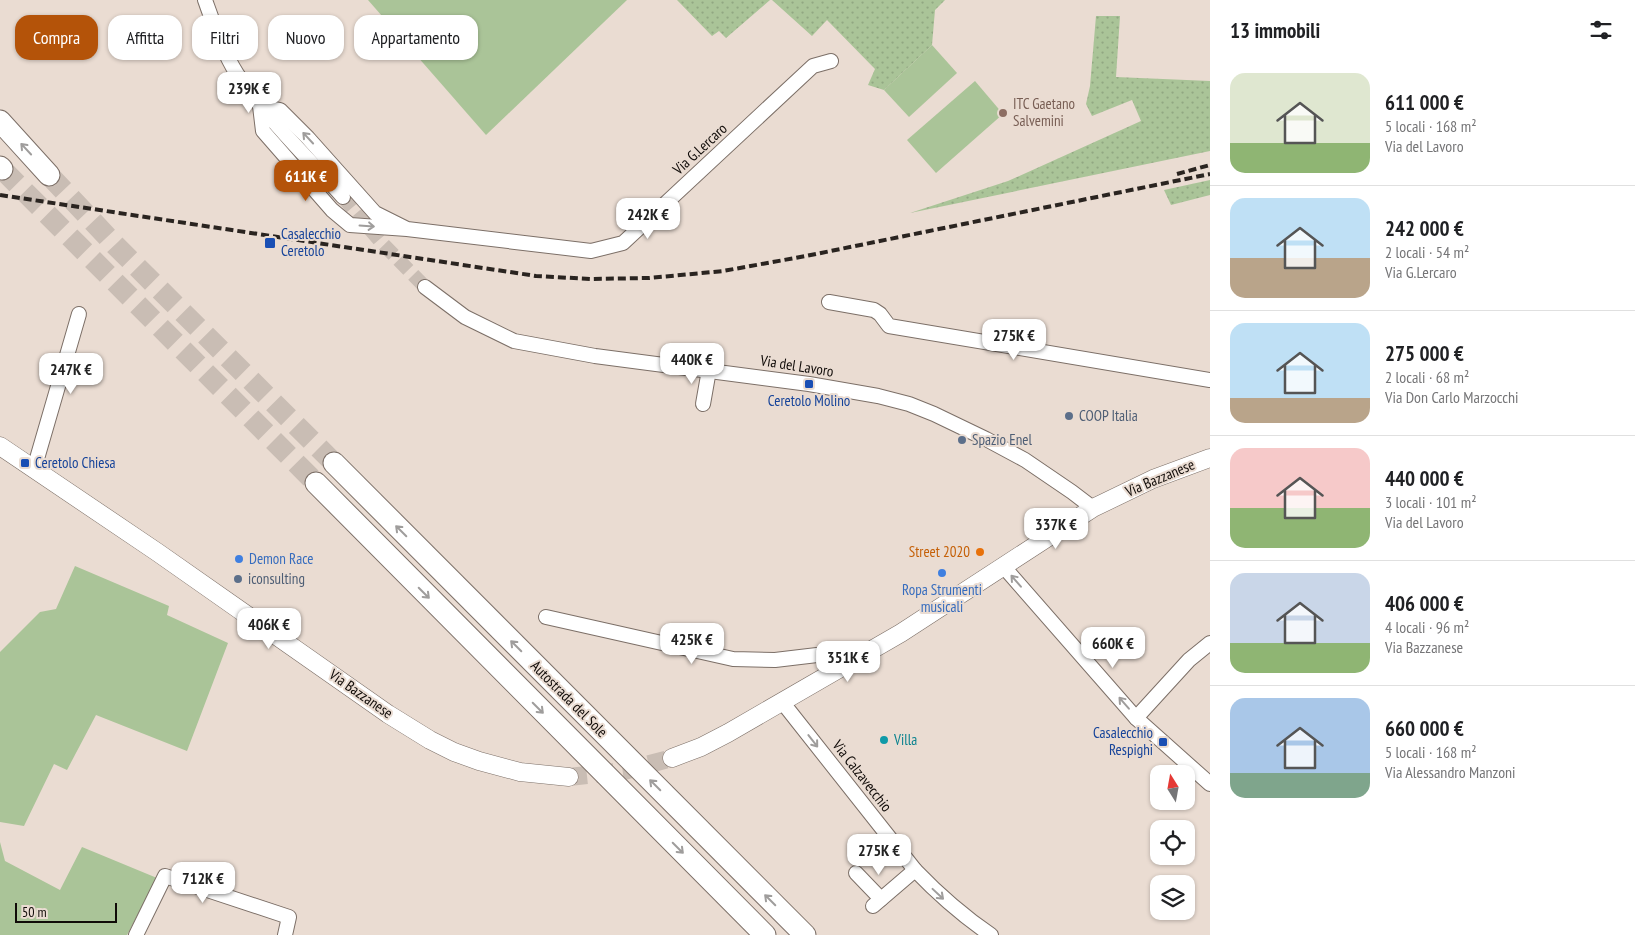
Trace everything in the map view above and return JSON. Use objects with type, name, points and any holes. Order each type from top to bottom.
[{"type":"highway","points":[[1,121],[50,175]]},
{"type":"highway","name":"Autostrada del Sole","points":[[334,464],[804,935]]},
{"type":"highway","name":"Autostrada del Sole","points":[[316,484],[765,935]]},
{"type":"main road","name":"Via Bazzanese","points":[[0,446],[157,552],[388,714],[430,740],[454,752],[479,761],[520,772],[569,777]]},
{"type":"main road","name":"Via Bazzanese","points":[[672,758],[728,734],[901,633],[1093,508],[1153,479],[1210,458]]},
{"type":"street","points":[[206,0],[219,39],[232,64],[260,106],[343,197]]},
{"type":"street","name":"Via G.Lercaro","points":[[260,106],[263,131],[332,210],[350,226],[407,229],[591,251],[623,243],[813,66],[830,61]]},
{"type":"street","points":[[260,106],[280,110],[308,138],[375,213],[407,229]]},
{"type":"street","name":"Via del Lavoro","points":[[425,286],[465,317],[514,341],[595,356],[808,384],[878,396],[909,404],[986,439],[1025,460],[1093,508]]},
{"type":"street","points":[[829,302],[874,310],[880,314],[889,326],[1210,380]]},
{"type":"street","points":[[34,468],[79,314]]},
{"type":"street","points":[[703,404],[709,370]]},
{"type":"street","points":[[1003,566],[1136,718],[1210,784]]},
{"type":"street","points":[[546,618],[734,659],[775,660],[827,656],[848,664]]},
{"type":"street","points":[[1136,718],[1189,660],[1210,643]]},
{"type":"street","name":"Via Calzavecchio","points":[[783,703],[915,870],[939,895],[965,917],[991,935]]},
{"type":"street","points":[[856,873],[877,902],[915,870]]},
{"type":"street","points":[[136,935],[165,876],[289,917],[285,935]]},
{"type":"green space","points":[[368,0],[627,0],[486,135],[420,60],[478,60],[478,15],[381,15]]},
{"type":"green space","points":[[677,0],[770,0],[726,38],[719,31],[712,36]]},
{"type":"green space","points":[[772,0],[945,0],[935,10],[932,45],[884,90],[868,85],[875,69],[827,20],[812,36]]},
{"type":"green space","points":[[1096,16],[1120,16],[1116,77],[1210,81],[1210,151],[910,213],[1008,181],[1141,121],[1132,100],[1092,116],[1086,104],[1090,86]]},
{"type":"green space","points":[[932,45],[957,73],[909,117],[884,90]]},
{"type":"green space","points":[[975,81],[1003,114],[936,173],[907,140]]},
{"type":"green space","points":[[1210,180],[1210,195],[1171,205],[1164,190]]},
{"type":"green space","points":[[75,566],[169,606],[167,615],[228,643],[187,751],[96,715],[67,770],[54,764],[24,826],[0,822],[0,652],[40,612],[56,609]]},
{"type":"green space","points":[[0,842],[5,861],[60,890],[82,847],[157,878],[127,935],[0,935]]},
{"type":"tunnel","points":[[2,169],[316,483]]},
{"type":"tunnel","points":[[49,175],[115,245],[334,463]]},
{"type":"tunnel","points":[[343,197],[380,241],[425,287]]},
{"type":"tunnel","points":[[569,777],[624,771],[672,758]]},
{"type":"railway","points":[[1177,174],[1210,165]]},
{"type":"railway","points":[[0,195],[536,276],[591,279],[649,278],[723,271],[806,256],[1210,174]]},
{"type":"place","name":"ITC Gaetano Salvemini","points":[[1003,113]]},
{"type":"place","name":"Casalecchio Ceretolo","points":[[270,243]]},
{"type":"place","name":"Ceretolo Molino","points":[[809,384]]},
{"type":"place","name":"COOP Italia","points":[[1069,416]]},
{"type":"place","name":"Spazio Enel","points":[[962,440]]},
{"type":"place","name":"Ceretolo Chiesa","points":[[25,463]]},
{"type":"place","name":"Street 2020","points":[[980,552]]},
{"type":"place","name":"Demon Race","points":[[239,559]]},
{"type":"place","name":"Ropa Strumenti musicali","points":[[942,573]]},
{"type":"place","name":"iconsulting","points":[[238,579]]},
{"type":"place","name":"Villa","points":[[884,740]]},
{"type":"place","name":"Casalecchio Respighi","points":[[1163,742]]}]
